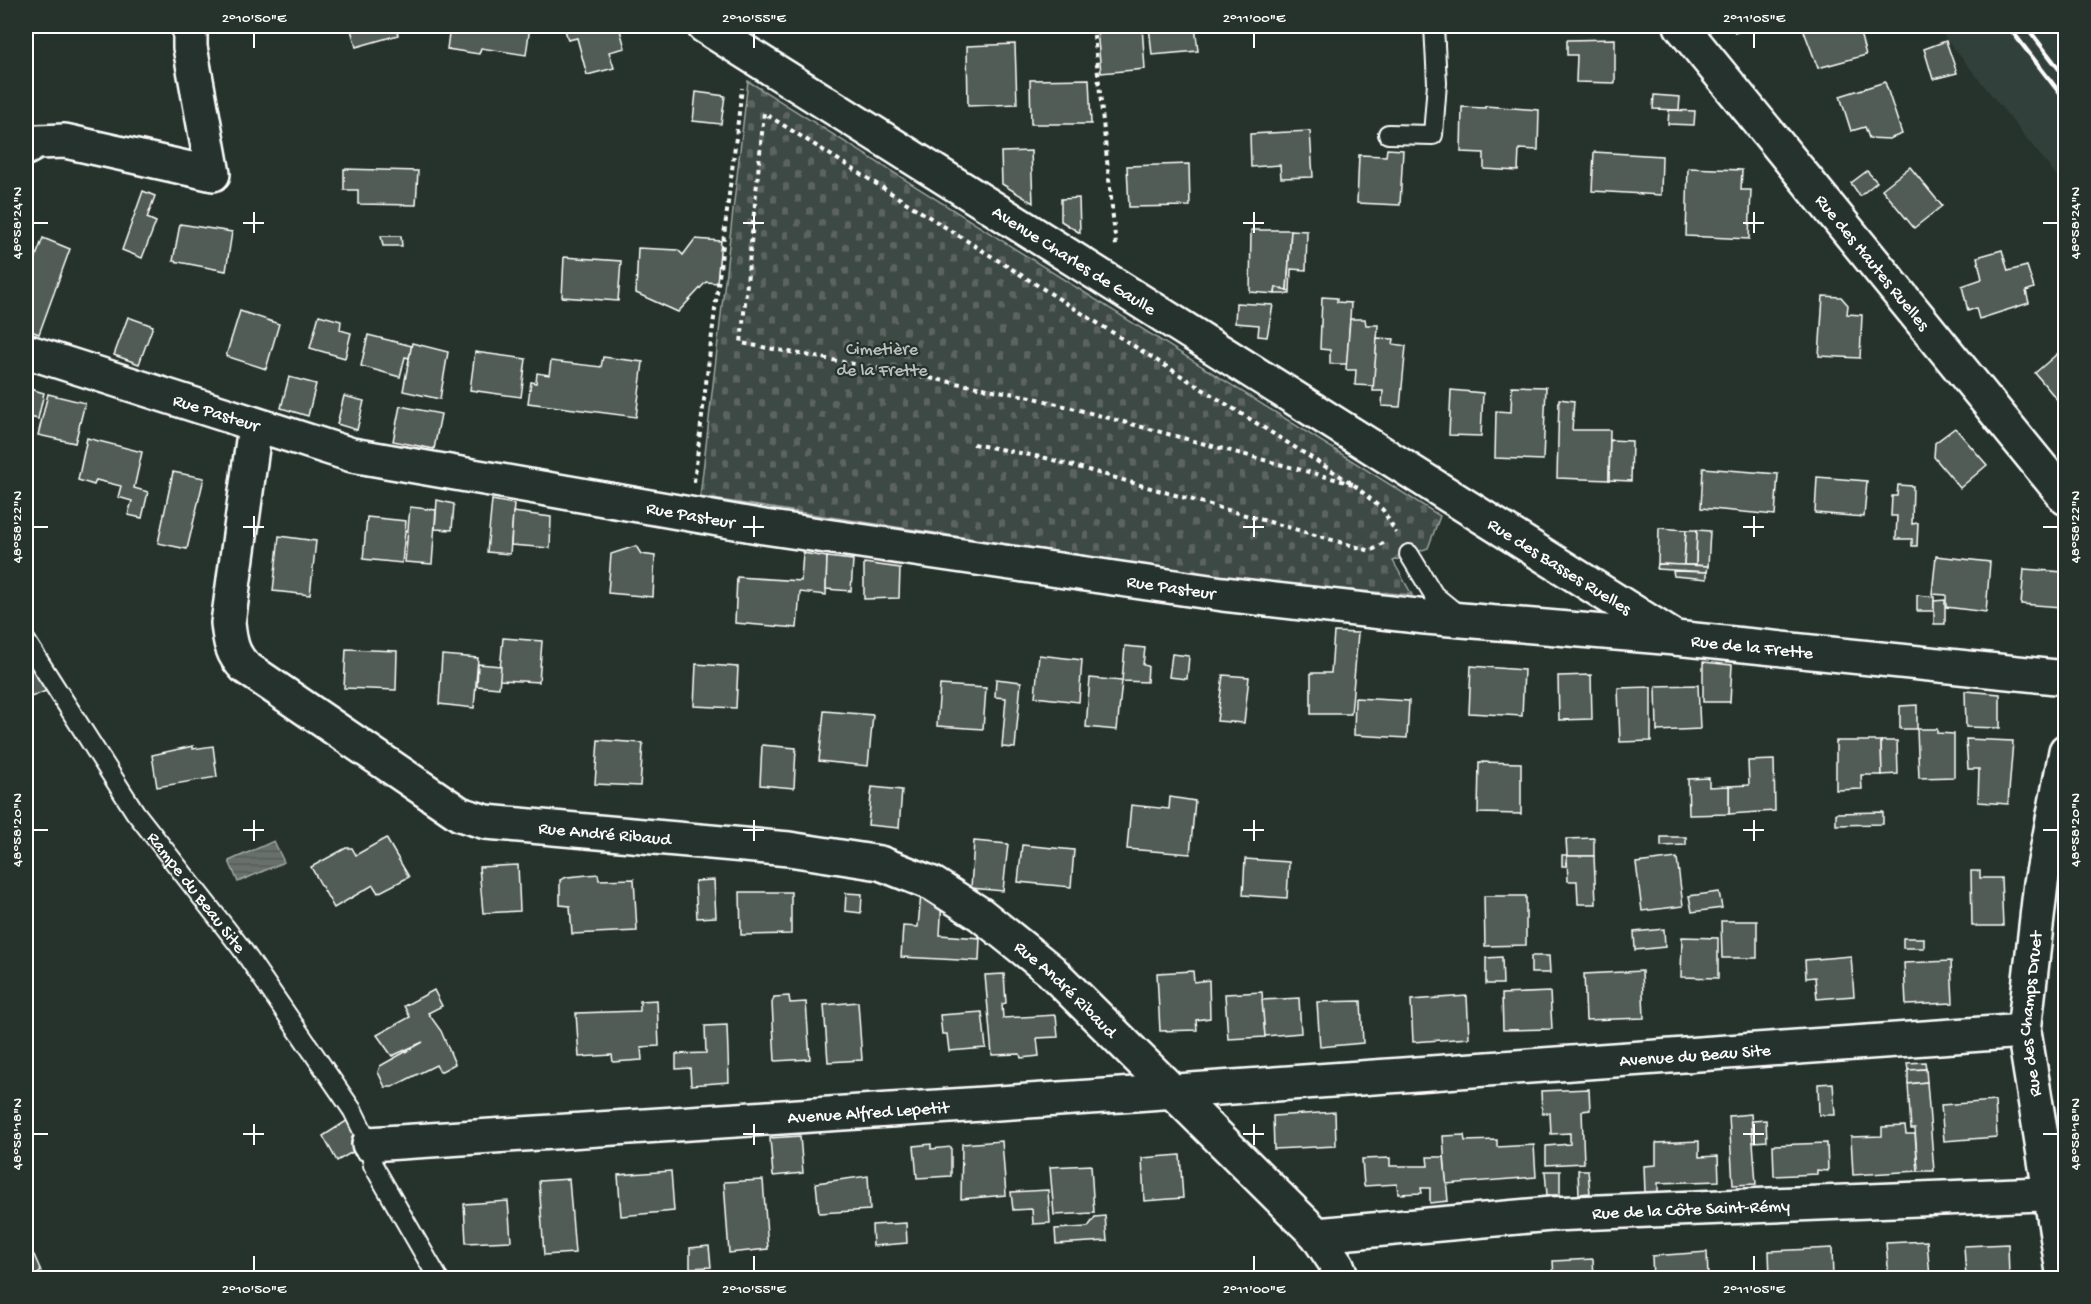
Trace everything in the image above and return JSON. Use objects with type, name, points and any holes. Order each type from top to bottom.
[{"type":"street","points":[[26,148],[37,142],[65,141],[213,174],[190,47],[190,26]]},
{"type":"street","name":"Avenue Charles de Gaulle","points":[[704,26],[1446,493]]},
{"type":"street","name":"Rue des Hautes Ruelles","points":[[1681,26],[2066,498]]},
{"type":"street","name":"Rue Pasteur","points":[[26,351],[255,426],[352,455],[764,527],[1223,594],[1451,618]]},
{"type":"street","name":"Rue André Ribaud","points":[[255,426],[228,623],[230,643],[235,657],[245,667],[460,814],[486,822],[789,849],[880,863],[933,884],[980,914],[1050,969],[1317,1235],[1337,1265],[1342,1278]]},
{"type":"street","name":"Rue des Basses Ruelles","points":[[1446,493],[1675,638]]},
{"type":"street","name":"Rue de la Frette","points":[[1451,618],[1675,638],[2066,678]]},
{"type":"street","name":"Rue des Champs Druet","points":[[2064,1278],[2058,1193],[2024,1031],[2041,883],[2066,751]]},
{"type":"street","name":"Avenue du Beau Site","points":[[1365,1078],[2024,1031]]},
{"type":"street","name":"Avenue Alfred Lepetit","points":[[369,1144],[1365,1078]]},
{"type":"street","name":"Rue de la Côte Saint-Rémy","points":[[1317,1235],[1551,1214],[2058,1193]]},
{"type":"lane","points":[[1388,134],[1433,135],[1437,83],[1434,26]]},
{"type":"lane","points":[[1409,554],[1434,596],[1451,618]]},
{"type":"lane","name":"Rampe du Beau Site","points":[[26,641],[135,812],[242,949],[353,1111],[369,1144],[372,1165],[438,1278]]},
{"type":"path","points":[[1093,26],[1116,250]]},
{"type":"path","points":[[973,444],[1046,458],[1371,551],[1397,534],[1383,510],[1353,484],[764,112],[741,343],[1031,398],[1353,484]]},
{"type":"path","points":[[690,513],[736,129]]},
{"type":"shaded area","points":[[1936,26],[2065,26],[2065,186]]},
{"type":"shaded area","points":[[274,841],[284,862],[238,882],[229,861]]},
{"type":"green space","name":"Cimetière de la Frette","points":[[748,81],[1440,516],[1428,548],[1393,561],[1412,595],[1264,583],[700,497]]},
{"type":"building","points":[[350,26],[396,26],[398,35],[356,47]]},
{"type":"building","points":[[450,26],[530,26],[526,55],[481,48],[479,54],[447,49]]},
{"type":"building","points":[[564,26],[604,26],[604,29],[619,26],[625,48],[609,52],[614,68],[587,75],[577,38],[568,40]]},
{"type":"building","points":[[1142,26],[1145,69],[1101,73],[1097,30]]},
{"type":"building","points":[[1149,26],[1195,26],[1198,51],[1152,55]]},
{"type":"building","points":[[1734,26],[1752,26],[1735,33]]},
{"type":"building","points":[[1802,26],[1858,26],[1866,55],[1818,68]]},
{"type":"building","points":[[1615,39],[1615,83],[1576,82],[1577,55],[1567,55],[1567,40]]},
{"type":"building","points":[[1946,41],[1957,73],[1933,79],[1924,49]]},
{"type":"building","points":[[1015,44],[1017,104],[968,106],[967,46]]},
{"type":"building","points":[[1089,79],[1091,124],[1031,124],[1030,80]]},
{"type":"building","points":[[1885,82],[1902,134],[1889,139],[1869,138],[1865,127],[1851,131],[1840,96]]},
{"type":"building","points":[[696,92],[725,96],[721,124],[693,121]]},
{"type":"building","points":[[1654,95],[1680,97],[1679,110],[1653,109]]},
{"type":"building","points":[[1485,106],[1539,110],[1538,150],[1519,149],[1518,171],[1484,169],[1484,153],[1461,152],[1462,107],[1485,108]]},
{"type":"building","points":[[1669,110],[1695,111],[1694,125],[1668,124]]},
{"type":"building","points":[[1310,131],[1313,177],[1281,178],[1280,165],[1251,167],[1250,134]]},
{"type":"building","points":[[1387,149],[1403,150],[1400,205],[1357,203],[1359,155],[1386,156]]},
{"type":"building","points":[[1031,151],[1033,203],[1002,184],[1001,152]]},
{"type":"building","points":[[1594,152],[1662,156],[1661,195],[1592,191]]},
{"type":"building","points":[[1189,164],[1190,206],[1129,207],[1127,166]]},
{"type":"building","points":[[1910,167],[1942,206],[1914,228],[1882,189]]},
{"type":"building","points":[[1688,168],[1742,170],[1741,190],[1751,190],[1749,239],[1686,236]]},
{"type":"building","points":[[344,169],[418,171],[416,205],[358,204],[358,190],[344,190]]},
{"type":"building","points":[[1867,171],[1877,182],[1860,196],[1851,183]]},
{"type":"building","points":[[143,191],[155,196],[147,218],[156,222],[142,258],[122,250]]},
{"type":"building","points":[[1079,198],[1080,233],[1061,221],[1061,199]]},
{"type":"building","points":[[180,224],[232,232],[226,271],[173,261]]},
{"type":"building","points":[[1251,230],[1291,230],[1287,291],[1276,287],[1275,294],[1250,292]]},
{"type":"building","points":[[1291,230],[1307,231],[1306,270],[1291,269],[1290,291],[1287,291]]},
{"type":"building","points":[[381,236],[401,236],[402,246],[383,246]]},
{"type":"building","points":[[43,238],[70,249],[39,334],[26,329],[26,282]]},
{"type":"building","points":[[695,239],[721,241],[717,283],[706,282],[678,312],[636,293],[638,248],[678,250],[683,255]]},
{"type":"building","points":[[2002,250],[2008,271],[2027,266],[2034,288],[2026,291],[2029,303],[1979,319],[1976,308],[1968,311],[1962,286],[1982,279],[1977,257]]},
{"type":"building","points":[[564,257],[621,261],[618,301],[562,297]]},
{"type":"building","points":[[1276,287],[1290,291],[1290,294],[1275,294]]},
{"type":"building","points":[[1823,296],[1841,297],[1848,305],[1847,314],[1862,315],[1860,358],[1819,356]]},
{"type":"building","points":[[1322,297],[1337,298],[1337,302],[1351,303],[1347,364],[1330,364],[1330,350],[1320,349]]},
{"type":"building","points":[[1236,303],[1273,305],[1267,337],[1258,336],[1259,325],[1235,323]]},
{"type":"building","points":[[240,311],[279,324],[266,369],[226,356]]},
{"type":"building","points":[[319,315],[341,321],[340,330],[351,333],[345,358],[310,348]]},
{"type":"building","points":[[128,317],[153,326],[139,364],[114,355]]},
{"type":"building","points":[[1350,319],[1365,319],[1366,325],[1378,325],[1374,386],[1355,385],[1356,370],[1346,370]]},
{"type":"building","points":[[368,335],[412,346],[409,358],[405,357],[400,377],[361,366]]},
{"type":"building","points":[[1377,338],[1394,339],[1393,344],[1406,346],[1400,407],[1382,406],[1383,391],[1373,391]]},
{"type":"building","points":[[412,343],[448,352],[440,399],[403,391]]},
{"type":"building","points":[[2065,347],[2066,407],[2064,408],[2035,373]]},
{"type":"building","points":[[475,352],[526,359],[521,397],[470,390]]},
{"type":"building","points":[[603,357],[643,362],[636,417],[528,403],[531,382],[536,383],[537,373],[549,375],[551,361],[601,367]]},
{"type":"building","points":[[289,377],[316,384],[308,416],[281,408]]},
{"type":"building","points":[[1512,386],[1546,387],[1543,460],[1495,458],[1496,411],[1511,412]]},
{"type":"building","points":[[27,388],[44,393],[38,419],[26,416]]},
{"type":"building","points":[[1451,390],[1483,393],[1481,436],[1449,435]]},
{"type":"building","points":[[48,394],[85,403],[75,443],[38,435]]},
{"type":"building","points":[[344,396],[364,401],[357,430],[337,424]]},
{"type":"building","points":[[1559,399],[1574,401],[1572,430],[1610,430],[1609,480],[1557,478]]},
{"type":"building","points":[[400,406],[441,414],[434,449],[393,441]]},
{"type":"building","points":[[1955,428],[1987,465],[1960,488],[1934,457],[1935,443]]},
{"type":"building","points":[[87,438],[142,452],[134,488],[148,492],[142,518],[128,515],[132,501],[118,497],[121,486],[96,480],[94,485],[78,480]]},
{"type":"building","points":[[1610,440],[1632,441],[1631,481],[1609,480]]},
{"type":"building","points":[[1703,468],[1778,474],[1775,515],[1701,508]]},
{"type":"building","points":[[173,472],[204,478],[187,549],[158,543]]},
{"type":"building","points":[[1817,477],[1867,481],[1864,517],[1815,513]]},
{"type":"building","points":[[1898,485],[1913,486],[1912,524],[1918,523],[1917,546],[1912,546],[1912,539],[1896,539],[1897,516],[1891,516],[1892,496],[1897,496]]},
{"type":"building","points":[[437,500],[454,504],[452,530],[435,529]]},
{"type":"building","points":[[492,500],[514,504],[510,554],[487,552]]},
{"type":"building","points":[[410,507],[436,510],[432,564],[405,562]]},
{"type":"building","points":[[513,512],[551,517],[550,548],[511,545]]},
{"type":"building","points":[[367,517],[406,521],[402,563],[363,559]]},
{"type":"building","points":[[1659,528],[1686,530],[1684,565],[1658,564]]},
{"type":"building","points":[[1686,530],[1697,530],[1696,565],[1684,565]]},
{"type":"building","points":[[1697,530],[1710,531],[1708,566],[1696,565]]},
{"type":"building","points":[[279,536],[316,541],[310,595],[273,591]]},
{"type":"building","points":[[636,546],[641,554],[655,556],[653,597],[608,593],[611,554]]},
{"type":"building","points":[[803,553],[827,557],[826,595],[800,592],[797,628],[735,623],[737,577],[801,581]]},
{"type":"building","points":[[1936,556],[1990,562],[1986,612],[1946,607],[1946,595],[1932,594]]},
{"type":"building","points":[[827,557],[853,560],[851,591],[826,589]]},
{"type":"building","points":[[864,563],[900,568],[899,598],[864,599]]},
{"type":"building","points":[[1658,564],[1708,566],[1707,572],[1657,569]]},
{"type":"building","points":[[2024,569],[2063,572],[2061,607],[2021,604]]},
{"type":"building","points":[[1673,571],[1707,572],[1707,579],[1674,576]]},
{"type":"building","points":[[1917,595],[1934,597],[1934,611],[1917,611]]},
{"type":"building","points":[[1945,600],[1945,624],[1934,624],[1934,601]]},
{"type":"building","points":[[1334,632],[1358,633],[1351,714],[1311,714],[1311,673],[1331,673]]},
{"type":"building","points":[[503,638],[542,641],[539,682],[499,680]]},
{"type":"building","points":[[1125,646],[1145,648],[1143,665],[1148,666],[1147,682],[1122,681]]},
{"type":"building","points":[[346,649],[397,651],[396,690],[344,688]]},
{"type":"building","points":[[26,650],[46,691],[26,699]]},
{"type":"building","points":[[1172,654],[1189,656],[1187,679],[1169,677]]},
{"type":"building","points":[[442,655],[478,658],[474,708],[439,704]]},
{"type":"building","points":[[1039,655],[1082,660],[1079,702],[1035,697]]},
{"type":"building","points":[[1703,662],[1732,665],[1730,702],[1703,702]]},
{"type":"building","points":[[478,664],[501,666],[499,688],[477,686]]},
{"type":"building","points":[[696,664],[738,667],[736,708],[694,706]]},
{"type":"building","points":[[1471,666],[1524,670],[1522,716],[1469,713]]},
{"type":"building","points":[[1223,675],[1249,677],[1244,723],[1217,721]]},
{"type":"building","points":[[1591,675],[1592,719],[1559,720],[1558,676]]},
{"type":"building","points":[[1090,678],[1122,681],[1117,730],[1086,727]]},
{"type":"building","points":[[996,679],[1021,682],[1015,748],[1002,747],[1006,698],[995,697]]},
{"type":"building","points":[[940,685],[986,688],[983,729],[937,726]]},
{"type":"building","points":[[1698,685],[1700,729],[1657,731],[1656,686]]},
{"type":"building","points":[[1651,687],[1651,741],[1620,742],[1618,688]]},
{"type":"building","points":[[1965,691],[2000,694],[2000,728],[1966,727]]},
{"type":"building","points":[[1355,698],[1409,701],[1407,738],[1354,735]]},
{"type":"building","points":[[1917,705],[1917,729],[1900,729],[1900,706]]},
{"type":"building","points":[[824,711],[873,715],[868,766],[819,761]]},
{"type":"building","points":[[1917,729],[1937,729],[1937,733],[1954,734],[1954,777],[1919,778]]},
{"type":"building","points":[[1966,739],[2013,741],[2008,804],[1978,802],[1979,769],[1968,769]]},
{"type":"building","points":[[598,740],[643,743],[640,786],[595,784]]},
{"type":"building","points":[[1836,741],[1881,741],[1882,775],[1861,775],[1862,789],[1836,790]]},
{"type":"building","points":[[1881,741],[1897,741],[1898,774],[1882,775]]},
{"type":"building","points":[[762,745],[796,748],[794,788],[760,785]]},
{"type":"building","points":[[193,746],[193,749],[213,746],[217,777],[157,787],[152,755]]},
{"type":"building","points":[[1774,760],[1775,811],[1729,814],[1729,786],[1749,785],[1748,761]]},
{"type":"building","points":[[1479,762],[1521,763],[1521,814],[1478,813]]},
{"type":"building","points":[[1709,778],[1709,787],[1729,786],[1729,814],[1689,815],[1688,779]]},
{"type":"building","points":[[872,787],[902,790],[899,828],[868,825]]},
{"type":"building","points":[[1170,797],[1195,801],[1190,854],[1127,849],[1131,805],[1169,809]]},
{"type":"building","points":[[1883,812],[1883,824],[1836,825],[1836,813]]},
{"type":"building","points":[[1661,837],[1686,837],[1686,845],[1661,846]]},
{"type":"building","points":[[386,838],[409,877],[378,893],[373,885],[334,908],[311,867],[346,848],[352,848],[356,855]]},
{"type":"building","points":[[1594,838],[1594,856],[1567,856],[1567,866],[1562,866],[1562,855],[1567,855],[1566,839]]},
{"type":"building","points":[[974,841],[1008,844],[1003,891],[971,888]]},
{"type":"building","points":[[1022,845],[1074,850],[1071,887],[1018,882]]},
{"type":"building","points":[[1567,856],[1594,856],[1596,904],[1578,904],[1577,881],[1568,881]]},
{"type":"building","points":[[1677,858],[1683,906],[1642,911],[1636,863]]},
{"type":"building","points":[[1245,859],[1289,862],[1287,898],[1243,895]]},
{"type":"building","points":[[518,865],[520,911],[483,913],[479,867]]},
{"type":"building","points":[[1971,871],[1980,871],[1980,878],[2001,878],[2003,926],[1972,926]]},
{"type":"building","points":[[598,874],[599,880],[634,879],[637,931],[572,934],[570,906],[560,905],[560,880],[567,877]]},
{"type":"building","points":[[714,880],[716,917],[697,918],[695,881]]},
{"type":"building","points":[[740,892],[791,892],[791,934],[741,935]]},
{"type":"building","points":[[1719,892],[1722,908],[1692,912],[1689,896]]},
{"type":"building","points":[[846,893],[862,894],[861,913],[845,911]]},
{"type":"building","points":[[921,894],[942,900],[940,935],[980,938],[979,961],[901,957],[903,926],[918,927]]},
{"type":"building","points":[[1484,896],[1526,896],[1526,945],[1485,946]]},
{"type":"building","points":[[1721,921],[1757,921],[1757,958],[1722,958]]},
{"type":"building","points":[[1664,929],[1665,947],[1635,950],[1634,932]]},
{"type":"building","points":[[1682,937],[1718,938],[1718,978],[1681,977]]},
{"type":"building","points":[[1903,938],[1924,938],[1924,948],[1903,948]]},
{"type":"building","points":[[1531,956],[1549,956],[1550,973],[1531,973]]},
{"type":"building","points":[[1851,956],[1854,996],[1817,999],[1815,977],[1806,978],[1805,960]]},
{"type":"building","points":[[1502,957],[1503,984],[1486,984],[1486,958]]},
{"type":"building","points":[[1951,961],[1953,1003],[1906,1005],[1904,963]]},
{"type":"building","points":[[1193,971],[1194,982],[1209,980],[1210,1018],[1196,1020],[1197,1030],[1160,1031],[1157,973]]},
{"type":"building","points":[[1642,971],[1644,1018],[1586,1020],[1584,974]]},
{"type":"building","points":[[1004,974],[1006,1003],[1002,1004],[1003,1018],[1056,1015],[1058,1037],[1037,1038],[1039,1056],[1021,1058],[1020,1054],[992,1055],[985,975]]},
{"type":"building","points":[[434,990],[442,1006],[428,1013],[441,1031],[455,1064],[440,1072],[436,1065],[392,1087],[385,1087],[378,1072],[380,1066],[423,1042],[392,1056],[377,1035],[410,1017],[404,1006]]},
{"type":"building","points":[[1262,992],[1265,1037],[1228,1039],[1225,994]]},
{"type":"building","points":[[1550,992],[1552,1029],[1503,1030],[1502,994]]},
{"type":"building","points":[[789,996],[790,1003],[806,1002],[810,1059],[775,1061],[772,1003],[774,997]]},
{"type":"building","points":[[1467,996],[1469,1038],[1413,1042],[1411,1000]]},
{"type":"building","points":[[1299,998],[1301,1033],[1265,1036],[1262,1000]]},
{"type":"building","points":[[657,1000],[659,1046],[641,1047],[642,1060],[613,1062],[612,1055],[579,1057],[576,1013],[640,1011],[640,1001]]},
{"type":"building","points":[[1361,1001],[1363,1043],[1320,1047],[1317,1002]]},
{"type":"building","points":[[858,1002],[862,1060],[828,1062],[824,1005]]},
{"type":"building","points":[[982,1012],[986,1048],[949,1051],[947,1034],[942,1034],[940,1015]]},
{"type":"building","points":[[727,1025],[729,1082],[691,1085],[690,1068],[676,1069],[676,1054],[706,1053],[705,1026]]},
{"type":"building","points":[[1925,1062],[1926,1069],[1908,1070],[1907,1063]]},
{"type":"building","points":[[1926,1069],[1927,1082],[1908,1084],[1908,1070]]},
{"type":"building","points":[[1927,1082],[1934,1171],[1918,1171],[1915,1129],[1911,1129],[1908,1084]]},
{"type":"building","points":[[1833,1083],[1835,1115],[1819,1115],[1818,1084]]},
{"type":"building","points":[[1589,1089],[1590,1110],[1582,1111],[1584,1163],[1546,1165],[1546,1146],[1570,1144],[1570,1133],[1551,1134],[1550,1113],[1542,1113],[1541,1091]]},
{"type":"building","points":[[1995,1101],[1997,1137],[1944,1141],[1941,1105]]},
{"type":"building","points":[[1335,1112],[1336,1146],[1274,1149],[1273,1116]]},
{"type":"building","points":[[1751,1114],[1756,1184],[1733,1185],[1729,1116]]},
{"type":"building","points":[[348,1120],[363,1146],[337,1161],[323,1136]]},
{"type":"building","points":[[1766,1120],[1767,1141],[1753,1142],[1752,1121]]},
{"type":"building","points":[[1905,1126],[1906,1134],[1915,1134],[1918,1171],[1853,1175],[1851,1137],[1882,1136],[1882,1127]]},
{"type":"building","points":[[1464,1135],[1465,1141],[1497,1140],[1497,1147],[1534,1145],[1536,1177],[1446,1184],[1443,1136]]},
{"type":"building","points":[[800,1136],[803,1173],[773,1176],[770,1138]]},
{"type":"building","points":[[1002,1141],[1006,1195],[961,1199],[962,1144]]},
{"type":"building","points":[[1699,1141],[1699,1157],[1718,1156],[1719,1181],[1658,1183],[1658,1192],[1645,1193],[1644,1166],[1656,1165],[1656,1143]]},
{"type":"building","points":[[1827,1143],[1828,1171],[1817,1170],[1817,1174],[1774,1176],[1773,1145]]},
{"type":"building","points":[[931,1144],[931,1149],[951,1147],[951,1176],[917,1178],[914,1146]]},
{"type":"building","points":[[1180,1155],[1183,1198],[1144,1201],[1142,1158]]},
{"type":"building","points":[[1427,1157],[1444,1157],[1448,1201],[1430,1203],[1430,1188],[1421,1188],[1422,1193],[1398,1194],[1397,1184],[1364,1186],[1362,1159],[1390,1158],[1390,1166],[1428,1166]]},
{"type":"building","points":[[1091,1165],[1094,1213],[1054,1215],[1050,1167]]},
{"type":"building","points":[[1578,1170],[1588,1170],[1590,1193],[1579,1194]]},
{"type":"building","points":[[671,1171],[674,1211],[621,1216],[618,1175]]},
{"type":"building","points":[[1545,1171],[1560,1171],[1560,1195],[1547,1195]]},
{"type":"building","points":[[868,1176],[870,1210],[819,1213],[816,1183]]},
{"type":"building","points":[[569,1179],[575,1253],[544,1255],[539,1181]]},
{"type":"building","points":[[763,1180],[768,1249],[729,1253],[724,1182]]},
{"type":"building","points":[[1048,1190],[1050,1223],[1033,1224],[1032,1209],[1013,1210],[1011,1192]]},
{"type":"building","points":[[508,1201],[511,1241],[466,1243],[464,1204]]},
{"type":"building","points":[[1105,1216],[1107,1241],[1056,1244],[1055,1229],[1088,1227],[1095,1217]]},
{"type":"building","points":[[906,1223],[907,1243],[873,1246],[872,1225]]},
{"type":"building","points":[[1927,1241],[1930,1278],[1889,1278],[1886,1243]]},
{"type":"building","points":[[2008,1244],[2009,1278],[1966,1278],[1964,1246]]},
{"type":"building","points":[[709,1246],[711,1267],[690,1268],[690,1248]]},
{"type":"building","points":[[1832,1248],[1833,1278],[1770,1278],[1769,1251]]},
{"type":"building","points":[[1707,1252],[1708,1278],[1653,1278],[1652,1256]]},
{"type":"building","points":[[34,1255],[41,1271],[38,1274],[41,1278],[26,1278],[26,1259]]},
{"type":"building","points":[[1593,1259],[1594,1278],[1554,1278],[1553,1261]]},
{"type":"railway","points":[[2008,26],[2066,101]]},
{"type":"railway","points":[[2026,26],[2066,78]]}]
